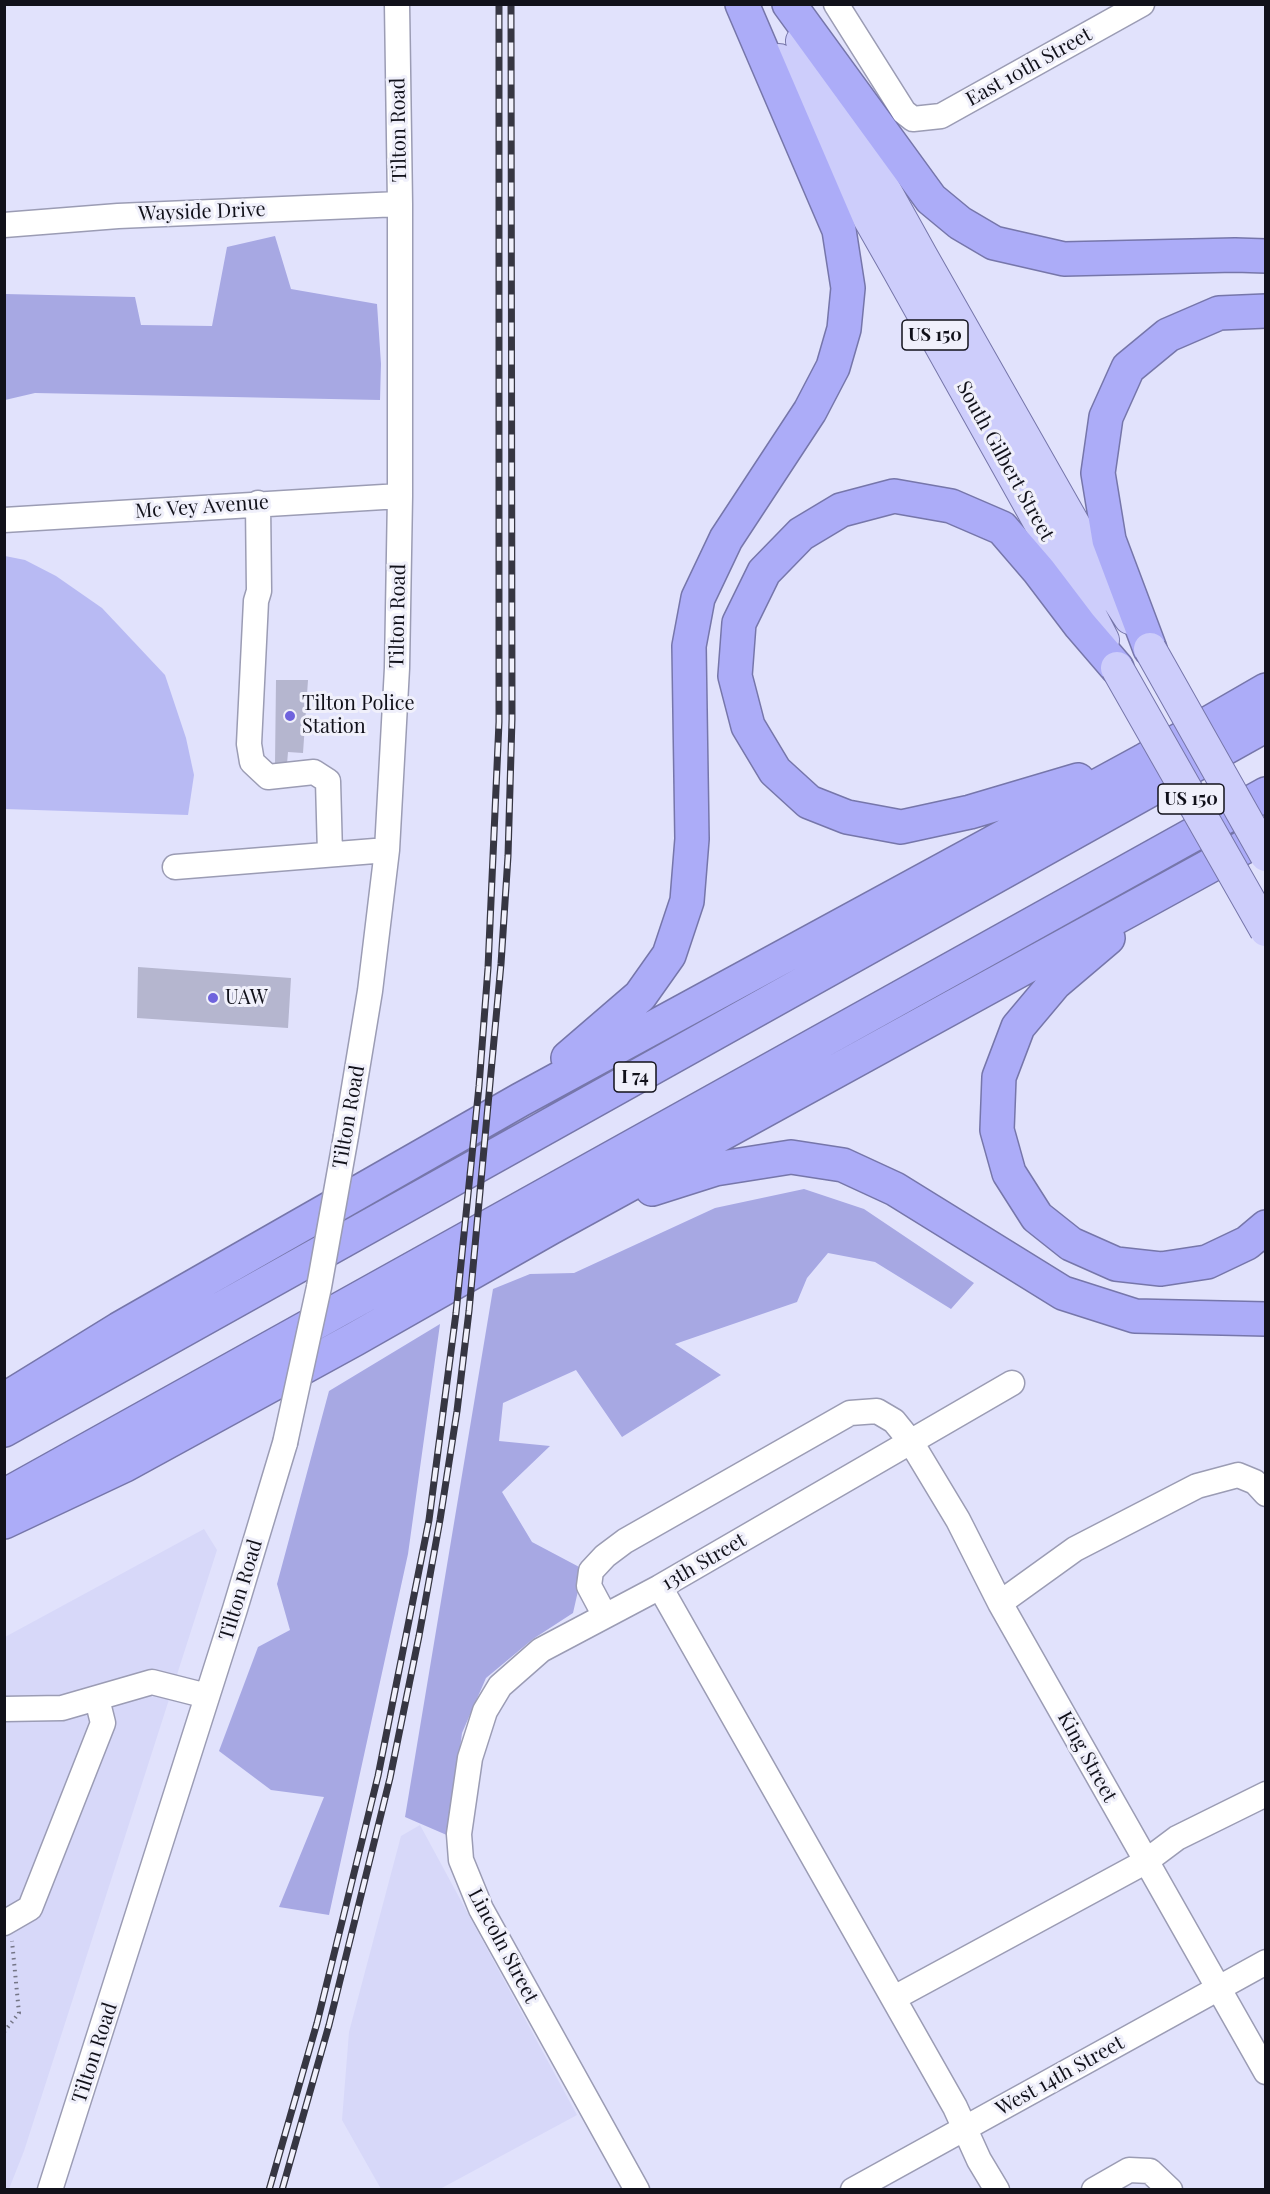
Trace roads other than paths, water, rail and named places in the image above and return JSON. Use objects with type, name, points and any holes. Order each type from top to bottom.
[{"type":"highway","points":[[520,1100],[640,996],[669,955],[687,901],[692,839],[689,646],[698,598],[726,539],[810,411],[834,367],[844,328],[848,288],[839,230],[742,4]]},
{"type":"highway","points":[[789,4],[931,199],[960,223],[994,243],[1064,260],[1266,256]]},
{"type":"highway","points":[[1150,649],[1108,540],[1098,473],[1106,417],[1128,368],[1168,335],[1219,314],[1266,311]]},
{"type":"highway","points":[[1117,668],[1002,528],[951,506],[894,496],[841,510],[801,534],[764,573],[739,623],[735,676],[748,726],[775,771],[809,802],[847,817],[901,826],[970,812],[1143,761]]},
{"type":"highway","points":[[1221,715],[1266,675]]},
{"type":"highway","points":[[4,1400],[119,1329],[520,1100],[1143,761],[1266,690]]},
{"type":"highway","name":"I 74","points":[[4,1430],[1266,725]]},
{"type":"highway","points":[[4,1496],[1266,794]]},
{"type":"highway","points":[[4,1522],[125,1465],[355,1339],[550,1228],[1266,835]]},
{"type":"highway","points":[[1166,891],[1055,983],[1018,1028],[999,1077],[997,1130],[1009,1173],[1037,1217],[1071,1244],[1116,1264],[1161,1269],[1207,1262],[1247,1243],[1266,1227]]},
{"type":"highway","points":[[550,1228],[627,1196],[715,1169],[791,1157],[843,1165],[895,1189],[1063,1293],[1103,1307],[1136,1316],[1266,1319]]},
{"type":"main road","name":"South Gilbert Street","points":[[747,4],[1079,593],[1117,668]]},
{"type":"main road","name":"South Gilbert Street","points":[[782,4],[927,267],[1106,581],[1150,649]]},
{"type":"main road","name":"US 150","points":[[1150,649],[1266,855]]},
{"type":"main road","name":"US 150","points":[[1117,668],[1266,930]]},
{"type":"street","name":"Tilton Road","points":[[50,2190],[285,1443],[319,1287],[370,991],[387,850],[397,668],[400,496],[398,4]]},
{"type":"street","name":"East 10th Street","points":[[836,4],[904,112],[913,119],[941,116],[1106,13],[1142,4]]},
{"type":"street","name":"Wayside Drive","points":[[4,225],[118,216],[400,204]]},
{"type":"street","name":"Mc Vey Avenue","points":[[4,519],[400,496]]},
{"type":"street","points":[[258,503],[259,591],[256,602],[249,744],[252,762],[268,777],[314,772],[328,781],[330,854]]},
{"type":"street","points":[[175,867],[387,850]]},
{"type":"street","name":"13th Street","points":[[500,1686],[541,1650],[660,1587],[1012,1383]]},
{"type":"street","name":"King Street","points":[[605,1616],[589,1586],[591,1570],[625,1540],[850,1413],[877,1411],[894,1420],[911,1442],[958,1520],[1000,1603],[1266,2072]]},
{"type":"street","points":[[1000,1603],[1075,1549],[1197,1486],[1238,1475],[1255,1482],[1266,1494]]},
{"type":"street","points":[[660,1587],[955,2107],[979,2160],[997,2190]]},
{"type":"street","points":[[4,1709],[62,1708],[152,1682],[207,1696]]},
{"type":"street","name":"Lincoln Street","points":[[500,1686],[485,1711],[470,1758],[459,1834],[461,1860],[481,1909],[637,2190]]},
{"type":"street","points":[[7,1921],[30,1908],[102,1723],[97,1699]]},
{"type":"street","points":[[894,1998],[1145,1862],[1177,1838],[1266,1794]]},
{"type":"street","name":"West 14th Street","points":[[853,2190],[1266,1962]]},
{"type":"street","points":[[1094,2190],[1130,2170],[1150,2171],[1170,2190]]},
{"type":"railway","points":[[269,2190],[317,2023],[378,1776],[429,1520],[456,1313],[479,1086],[488,968],[499,722],[499,4]]},
{"type":"railway","points":[[282,2190],[329,2025],[390,1778],[440,1520],[457,1411],[469,1311],[501,964],[508,856],[512,719],[511,4]]},
{"type":"place","name":"Tilton Police Station","points":[[290,716]]},
{"type":"place","name":"UAW","points":[[213,998]]}]
